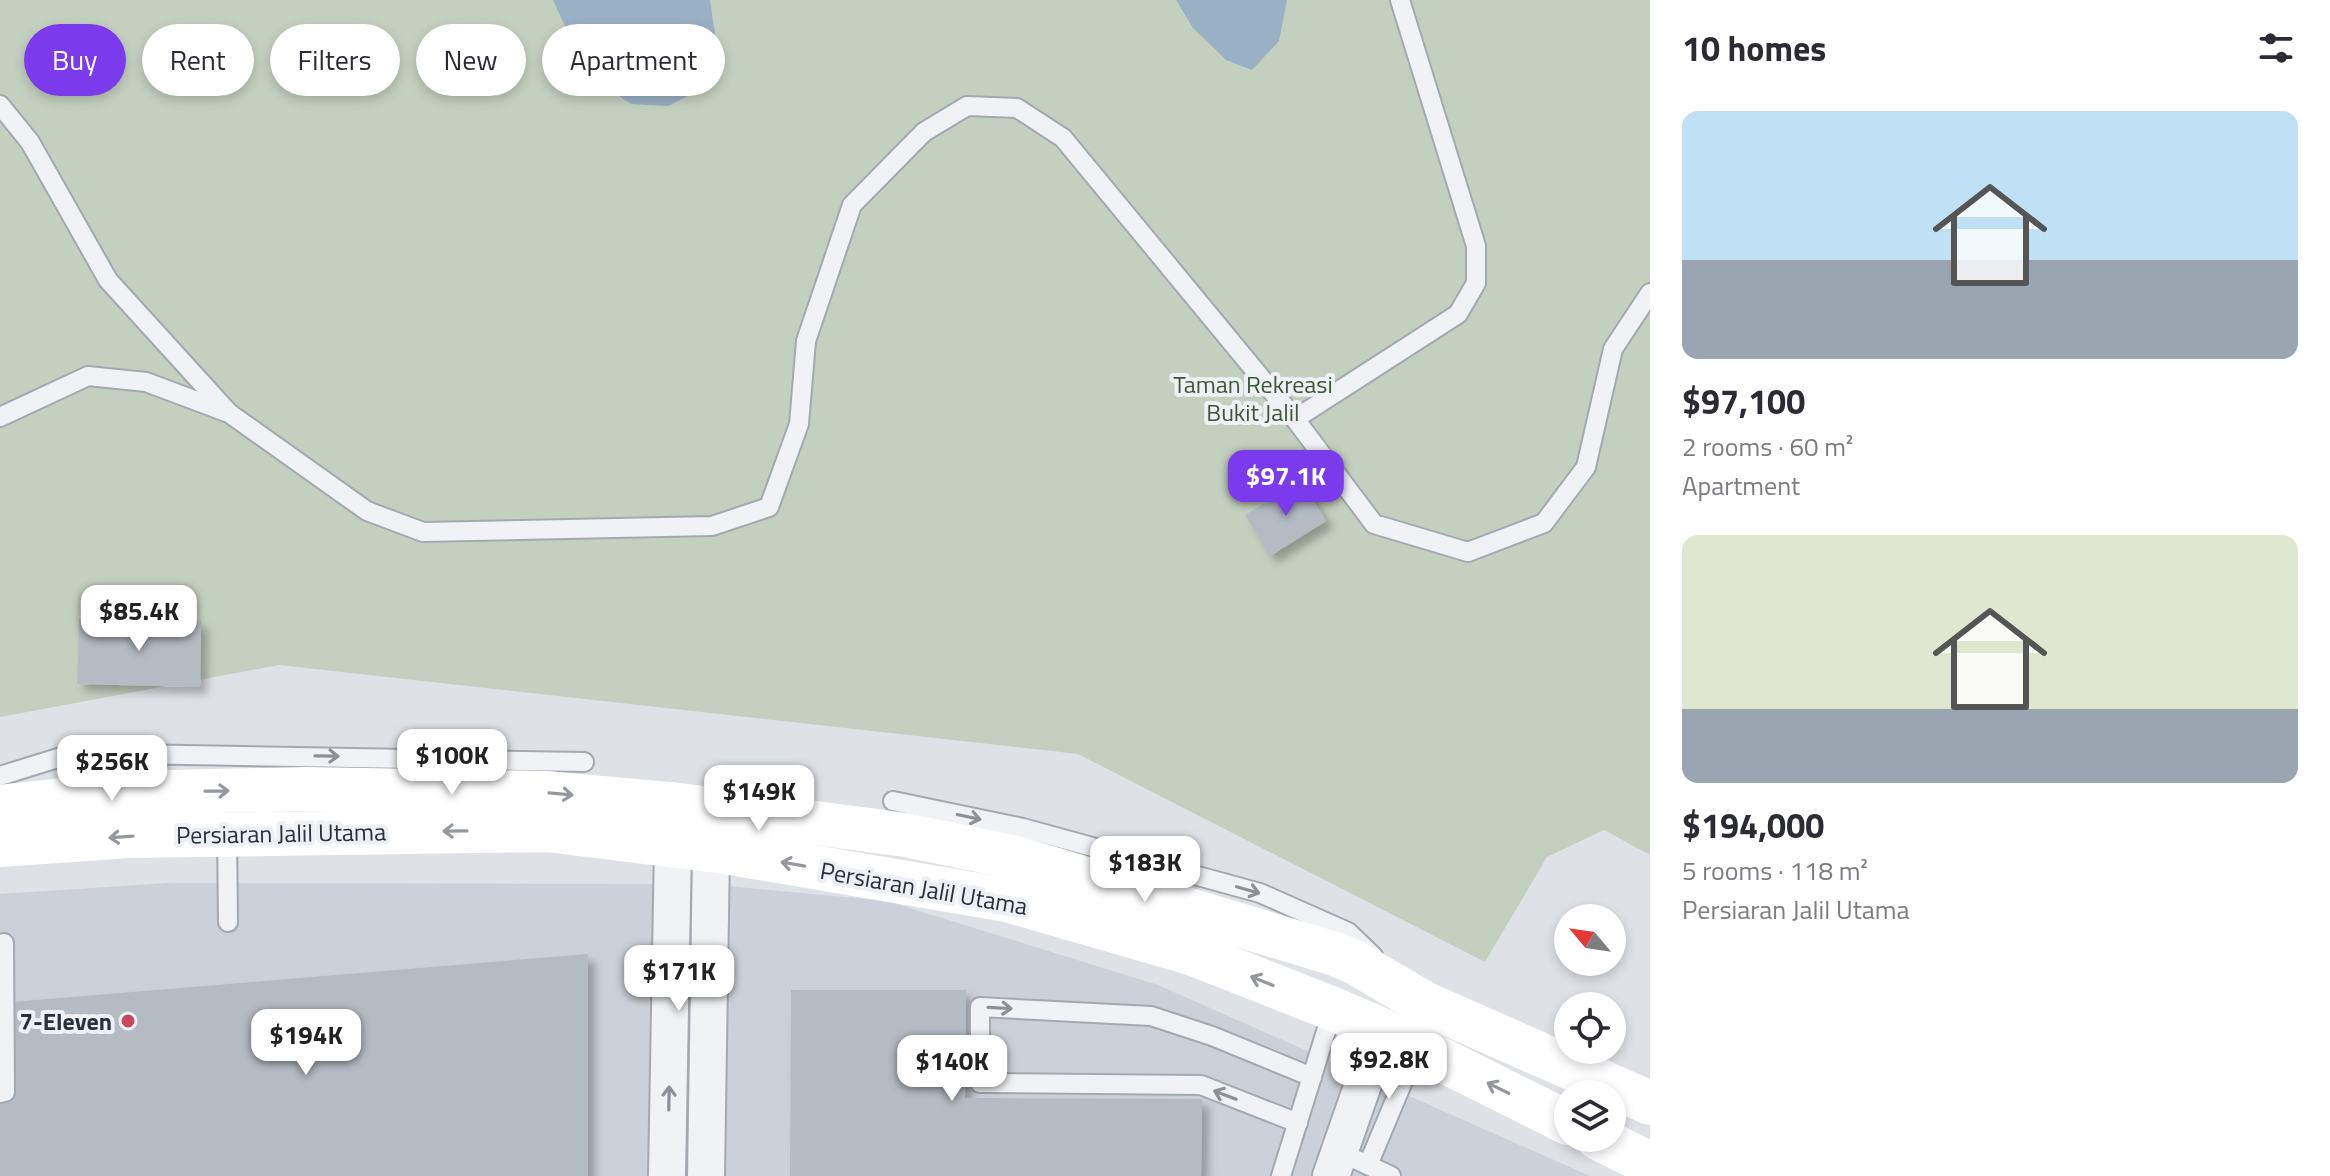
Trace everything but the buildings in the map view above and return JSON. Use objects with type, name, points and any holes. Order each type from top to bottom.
[{"type":"street","name":"Persiaran Jalil Utama","points":[[0,807],[126,793],[305,789],[546,793],[679,805],[709,840],[1007,900],[1191,953],[1333,1009],[1554,1116]]},
{"type":"street","name":"Persiaran Jalil Utama","points":[[0,845],[227,833],[547,830],[709,840],[906,835],[1017,858],[1335,954],[1424,1003],[1650,1103]]},
{"type":"street","points":[[706,1176],[709,840]]},
{"type":"street","points":[[667,1176],[671,984],[709,840]]},
{"type":"street","points":[[671,984],[709,984]]},
{"type":"street","points":[[1346,1164],[1399,1039]]},
{"type":"street","points":[[1626,1152],[1650,1164]]},
{"type":"lane","points":[[1295,419],[1458,314],[1476,283],[1476,246],[1400,0]]},
{"type":"lane","points":[[0,105],[30,142],[108,280],[229,413],[367,511],[423,532],[712,526],[769,507],[799,424],[806,341],[852,205],[924,132],[967,106],[1017,108],[1063,138],[1295,419],[1374,524],[1468,552],[1544,523],[1586,467],[1613,349],[1650,293]]},
{"type":"lane","points":[[0,417],[88,376],[146,382],[229,413]]},
{"type":"lane","points":[[0,776],[74,753],[584,762]]},
{"type":"lane","points":[[893,801],[1023,828],[1260,893],[1348,932],[1424,1003]]},
{"type":"lane","points":[[227,833],[228,922]]},
{"type":"lane","points":[[0,1093],[5,1092],[4,943]]},
{"type":"lane","points":[[1298,1123],[1201,1085],[980,1083],[980,1007],[1151,1016],[1212,1036],[1312,1077]]},
{"type":"lane","points":[[1281,1176],[1333,1009]]},
{"type":"lane","points":[[1346,1164],[1391,1176]]},
{"type":"shaded area","points":[[167,883],[706,884],[887,901],[1158,985],[1590,1176],[0,1176],[0,894]]},
{"type":"green space","name":"Taman Rekreasi Bukit Jalil","points":[[0,0],[1650,0],[1650,855],[1604,830],[1547,857],[1485,962],[1078,754],[279,665],[0,717]]},
{"type":"water","points":[[553,0],[710,0],[714,24],[564,24]]},
{"type":"water","points":[[1176,0],[1287,0],[1279,41],[1252,70],[1226,60],[1193,28]]},
{"type":"water","points":[[619,96],[688,96],[668,106],[631,104]]},
{"type":"place","name":"7-Eleven","points":[[128,1021]]}]
